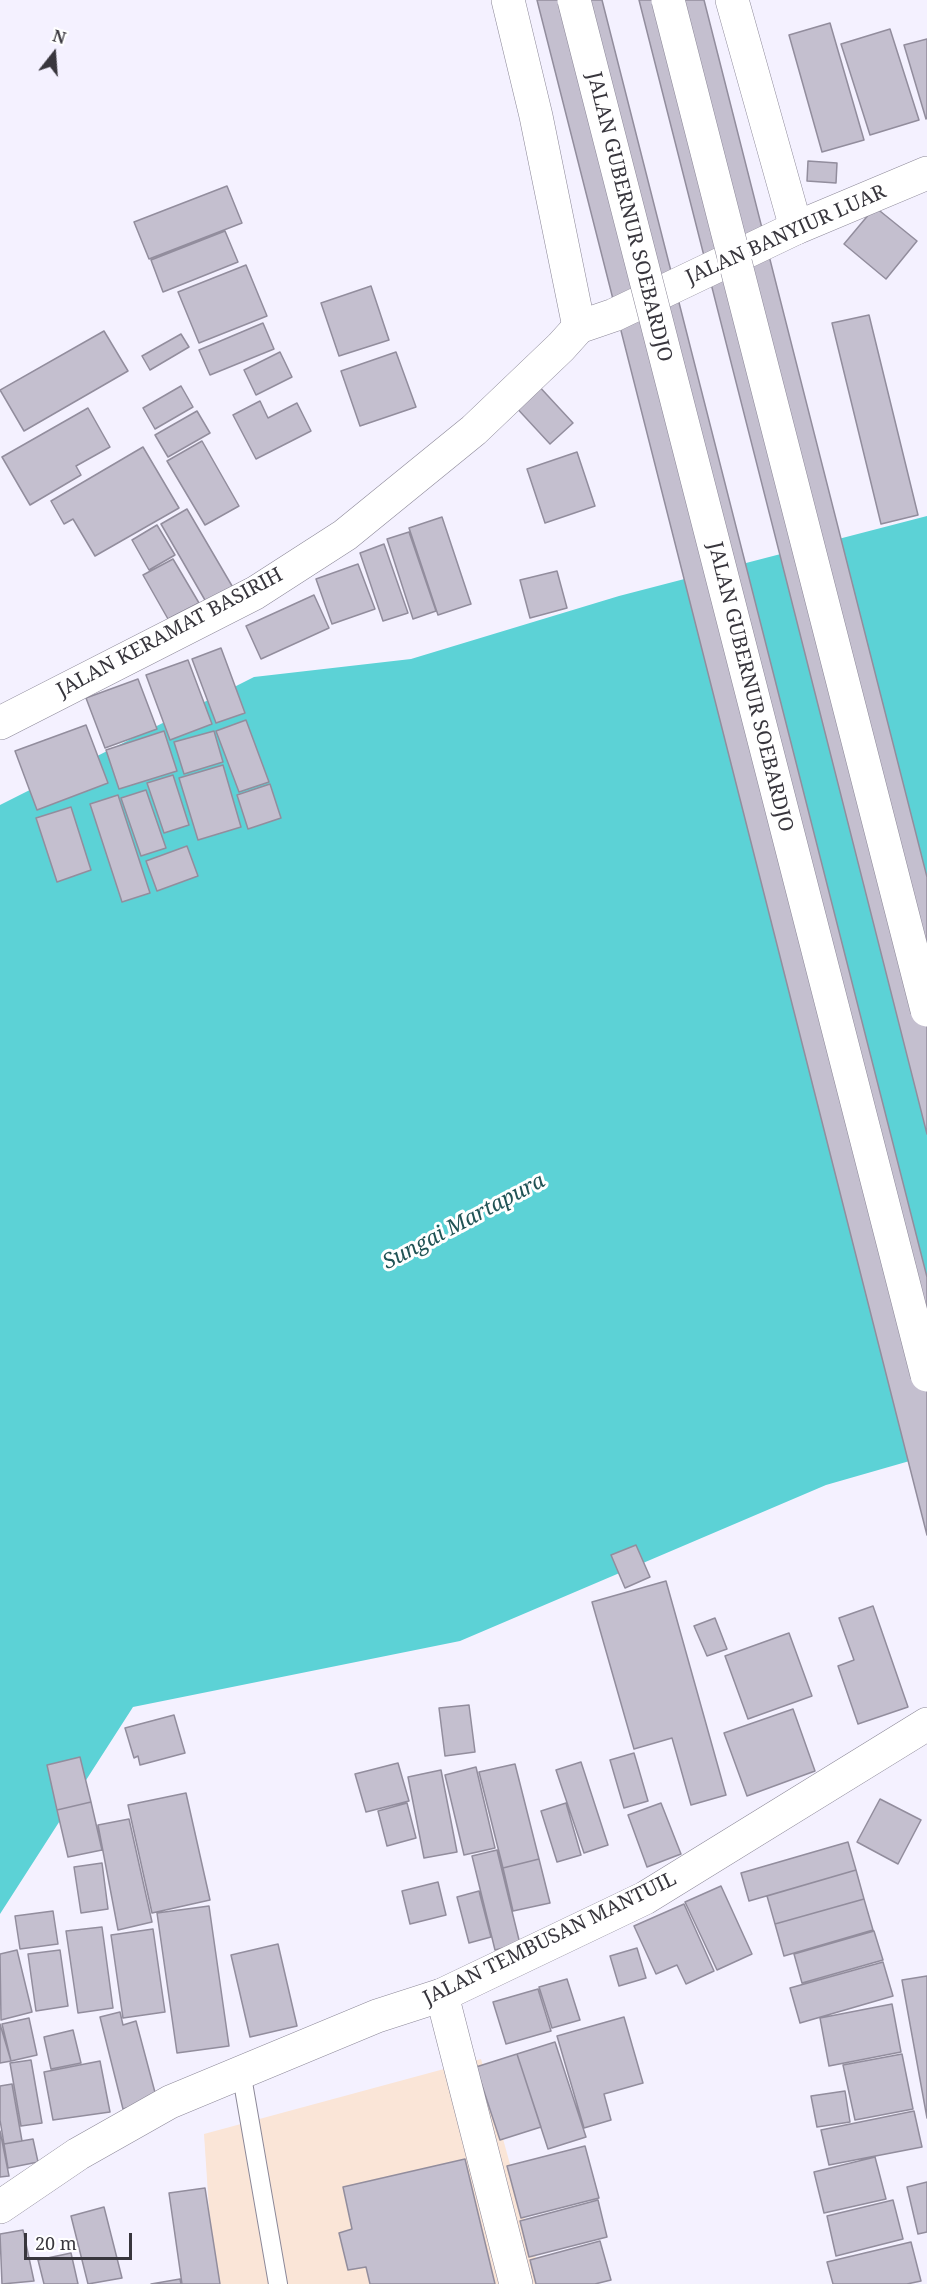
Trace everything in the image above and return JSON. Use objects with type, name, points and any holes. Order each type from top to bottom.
[{"type":"main road","points":[[508,0],[536,116],[579,327]]},
{"type":"main road","name":"JALAN GUBERNUR SOEBARDJO","points":[[573,0],[927,1375]]},
{"type":"main road","points":[[668,0],[927,1010]]},
{"type":"main road","points":[[732,0],[796,228]]},
{"type":"main road","name":"JALAN BANYIUR LUAR","points":[[614,315],[796,228],[927,173]]},
{"type":"main road","name":"JALAN KERAMAT BASIRIH","points":[[0,723],[255,592],[345,535],[474,430],[579,327],[614,315]]},
{"type":"main road","name":"JALAN TEMBUSAN MANTUIL","points":[[0,2207],[78,2154],[170,2102],[377,2016],[442,1995],[645,1898],[927,1724]]},
{"type":"main road","points":[[442,1995],[516,2284]]},
{"type":"lane","points":[[241,2071],[278,2284]]},
{"type":"shaded area","points":[[481,2059],[543,2284],[214,2284],[204,2134]]},
{"type":"water","name":"Sungai Martapura","points":[[927,516],[927,1456],[826,1485],[460,1641],[133,1707],[0,1914],[0,805],[254,677],[411,659],[619,596]]},
{"type":"building","points":[[537,0],[602,0],[927,1277],[927,1535]]},
{"type":"building","points":[[639,0],[704,0],[927,877],[927,1134]]},
{"type":"building","points":[[830,23],[864,140],[822,152],[789,35]]},
{"type":"building","points":[[890,29],[919,120],[870,135],[841,44]]},
{"type":"building","points":[[927,39],[927,118],[926,119],[904,45]]},
{"type":"building","points":[[808,161],[837,163],[836,183],[807,181]]},
{"type":"building","points":[[227,186],[242,223],[149,259],[134,222]]},
{"type":"building","points":[[875,207],[917,241],[886,279],[844,244]]},
{"type":"building","points":[[225,231],[238,262],[163,292],[151,260]]},
{"type":"building","points":[[246,265],[267,316],[199,343],[178,292]]},
{"type":"building","points":[[371,286],[389,340],[339,356],[321,303]]},
{"type":"building","points":[[869,315],[918,515],[881,524],[832,323]]},
{"type":"building","points":[[263,323],[274,349],[210,375],[199,350]]},
{"type":"building","points":[[104,331],[128,371],[24,431],[0,390]]},
{"type":"building","points":[[181,334],[189,347],[150,370],[142,356]]},
{"type":"building","points":[[280,352],[292,377],[256,395],[244,370]]},
{"type":"building","points":[[396,352],[416,407],[360,426],[341,371]]},
{"type":"building","points":[[536,383],[573,423],[550,444],[513,404]]},
{"type":"building","points":[[181,386],[193,407],[155,429],[143,408]]},
{"type":"building","points":[[260,401],[268,418],[297,403],[311,431],[256,459],[233,415]]},
{"type":"building","points":[[88,408],[110,447],[76,466],[81,475],[30,505],[2,457]]},
{"type":"building","points":[[197,411],[210,433],[168,457],[155,435]]},
{"type":"building","points":[[202,441],[239,506],[205,525],[167,461]]},
{"type":"building","points":[[143,447],[179,508],[95,556],[73,519],[64,524],[51,501]]},
{"type":"building","points":[[577,452],[595,506],[545,523],[527,469]]},
{"type":"building","points":[[187,509],[235,591],[209,607],[161,524]]},
{"type":"building","points":[[442,517],[471,604],[438,615],[409,528]]},
{"type":"building","points":[[157,525],[175,555],[149,570],[132,540]]},
{"type":"building","points":[[409,532],[436,611],[413,619],[387,539]]},
{"type":"building","points":[[384,544],[408,613],[383,621],[360,553]]},
{"type":"building","points":[[173,559],[199,603],[168,619],[143,575]]},
{"type":"building","points":[[358,564],[375,609],[332,624],[316,579]]},
{"type":"building","points":[[557,571],[567,608],[530,618],[520,580]]},
{"type":"building","points":[[314,595],[329,628],[261,659],[246,626]]},
{"type":"building","points":[[221,648],[245,713],[216,723],[192,659]]},
{"type":"building","points":[[188,660],[212,724],[170,740],[146,675]]},
{"type":"building","points":[[138,679],[157,729],[105,748],[86,698]]},
{"type":"building","points":[[246,720],[269,782],[239,792],[216,731]]},
{"type":"building","points":[[86,725],[108,783],[37,810],[15,751]]},
{"type":"building","points":[[164,731],[177,771],[119,789],[106,750]]},
{"type":"building","points":[[214,731],[223,762],[184,774],[174,742]]},
{"type":"building","points":[[223,765],[241,827],[198,840],[179,778]]},
{"type":"building","points":[[173,775],[189,825],[164,833],[147,783]]},
{"type":"building","points":[[270,784],[281,818],[248,829],[237,795]]},
{"type":"building","points":[[146,790],[166,848],[141,856],[121,798]]},
{"type":"building","points":[[118,795],[150,893],[122,902],[90,804]]},
{"type":"building","points":[[71,807],[91,870],[57,882],[36,818]]},
{"type":"building","points":[[187,846],[198,876],[157,891],[146,861]]},
{"type":"building","points":[[636,1545],[650,1577],[625,1588],[611,1555]]},
{"type":"building","points":[[666,1581],[726,1795],[691,1805],[672,1738],[634,1749],[592,1602]]},
{"type":"building","points":[[873,1606],[908,1707],[858,1724],[838,1666],[854,1660],[839,1618]]},
{"type":"building","points":[[715,1618],[727,1649],[707,1656],[694,1626]]},
{"type":"building","points":[[789,1633],[812,1696],[748,1719],[725,1656]]},
{"type":"building","points":[[469,1705],[475,1752],[445,1756],[439,1708]]},
{"type":"building","points":[[793,1709],[815,1771],[747,1796],[724,1733]]},
{"type":"building","points":[[174,1715],[185,1753],[140,1765],[138,1756],[134,1758],[125,1728]]},
{"type":"building","points":[[634,1753],[648,1801],[624,1808],[610,1760]]},
{"type":"building","points":[[80,1757],[91,1802],[57,1810],[47,1765]]},
{"type":"building","points":[[581,1762],[608,1845],[584,1853],[556,1770]]},
{"type":"building","points":[[398,1763],[409,1801],[366,1812],[355,1774]]},
{"type":"building","points":[[515,1764],[539,1859],[503,1868],[479,1772]]},
{"type":"building","points":[[476,1767],[495,1848],[464,1855],[445,1775]]},
{"type":"building","points":[[441,1770],[457,1852],[424,1858],[408,1777]]},
{"type":"building","points":[[186,1793],[210,1900],[152,1913],[128,1805]]},
{"type":"building","points":[[880,1799],[921,1820],[898,1864],[857,1842]]},
{"type":"building","points":[[91,1802],[102,1850],[68,1857],[57,1810]]},
{"type":"building","points":[[407,1803],[416,1838],[387,1846],[378,1811]]},
{"type":"building","points":[[566,1803],[581,1855],[557,1862],[541,1811]]},
{"type":"building","points":[[661,1803],[681,1854],[647,1867],[628,1815]]},
{"type":"building","points":[[129,1819],[152,1922],[118,1930],[98,1825]]},
{"type":"building","points":[[848,1842],[856,1870],[749,1901],[741,1873]]},
{"type":"building","points":[[497,1850],[520,1944],[495,1950],[472,1856]]},
{"type":"building","points":[[539,1859],[550,1903],[513,1911],[503,1868]]},
{"type":"building","points":[[102,1863],[108,1909],[81,1913],[74,1867]]},
{"type":"building","points":[[856,1870],[864,1899],[775,1924],[767,1896]]},
{"type":"building","points":[[438,1882],[446,1915],[410,1924],[402,1891]]},
{"type":"building","points":[[721,1886],[752,1954],[717,1970],[685,1902]]},
{"type":"building","points":[[479,1891],[491,1937],[469,1943],[457,1897]]},
{"type":"building","points":[[864,1899],[873,1930],[784,1956],[775,1924]]},
{"type":"building","points":[[684,1904],[714,1971],[686,1984],[677,1965],[656,1974],[634,1926]]},
{"type":"building","points":[[209,1906],[229,2046],[177,2053],[157,1913]]},
{"type":"building","points":[[53,1911],[58,1944],[20,1949],[15,1916]]},
{"type":"building","points":[[102,1927],[113,2008],[78,2013],[66,1931]]},
{"type":"building","points":[[153,1929],[165,2012],[123,2018],[111,1935]]},
{"type":"building","points":[[874,1931],[883,1960],[802,1983],[794,1954]]},
{"type":"building","points":[[278,1944],[297,2026],[250,2037],[231,1955]]},
{"type":"building","points":[[637,1948],[646,1978],[619,1986],[610,1956]]},
{"type":"building","points":[[17,1950],[32,2012],[1,2020],[0,1954]]},
{"type":"building","points":[[60,1950],[68,2006],[36,2011],[28,1954]]},
{"type":"building","points":[[883,1962],[893,1996],[800,2023],[790,1988]]},
{"type":"building","points":[[927,1976],[927,2118],[902,1980]]},
{"type":"building","points":[[567,1979],[580,2020],[552,2028],[539,1987]]},
{"type":"building","points":[[538,1989],[551,2031],[506,2044],[493,2002]]},
{"type":"building","points":[[892,2004],[901,2052],[829,2066],[820,2018]]},
{"type":"building","points":[[120,2012],[123,2025],[136,2021],[157,2100],[123,2109],[100,2017]]},
{"type":"building","points":[[624,2017],[643,2083],[604,2094],[611,2120],[584,2128],[557,2036]]},
{"type":"building","points":[[29,2018],[37,2055],[11,2061],[2,2024]]},
{"type":"building","points":[[0,2024],[11,2061],[0,2063]]},
{"type":"building","points":[[73,2030],[81,2063],[51,2069],[44,2037]]},
{"type":"building","points":[[555,2042],[586,2137],[548,2149],[517,2054]]},
{"type":"building","points":[[517,2054],[541,2127],[500,2140],[476,2067]]},
{"type":"building","points":[[902,2054],[913,2109],[855,2120],[843,2065]]},
{"type":"building","points":[[31,2060],[42,2123],[21,2126],[10,2063]]},
{"type":"building","points":[[100,2061],[110,2112],[53,2120],[44,2072]]},
{"type":"building","points":[[12,2084],[22,2141],[4,2144],[0,2120],[0,2086]]},
{"type":"building","points":[[845,2091],[850,2122],[817,2127],[811,2096]]},
{"type":"building","points":[[914,2111],[922,2147],[829,2165],[821,2130]]},
{"type":"building","points":[[0,2131],[9,2176],[0,2177]]},
{"type":"building","points":[[33,2139],[38,2162],[8,2168],[4,2144]]},
{"type":"building","points":[[585,2146],[599,2198],[521,2218],[507,2166]]},
{"type":"building","points":[[875,2157],[886,2199],[824,2213],[814,2172]]},
{"type":"building","points":[[465,2159],[495,2284],[370,2284],[366,2267],[348,2270],[339,2233],[352,2229],[343,2187]]},
{"type":"building","points":[[927,2182],[927,2232],[918,2234],[907,2187]]},
{"type":"building","points":[[205,2188],[220,2284],[182,2284],[169,2193]]},
{"type":"building","points":[[598,2200],[607,2237],[529,2257],[520,2221]]},
{"type":"building","points":[[893,2200],[903,2239],[836,2256],[827,2216]]},
{"type":"building","points":[[104,2207],[122,2278],[88,2284],[71,2216]]},
{"type":"building","points":[[23,2230],[34,2281],[2,2284],[0,2234]]},
{"type":"building","points":[[600,2241],[611,2280],[595,2284],[536,2284],[530,2260]]},
{"type":"building","points":[[911,2242],[921,2281],[907,2284],[833,2284],[827,2262]]},
{"type":"building","points":[[71,2253],[78,2284],[44,2284],[38,2260]]},
{"type":"building","points":[[180,2279],[181,2284],[151,2284]]}]
